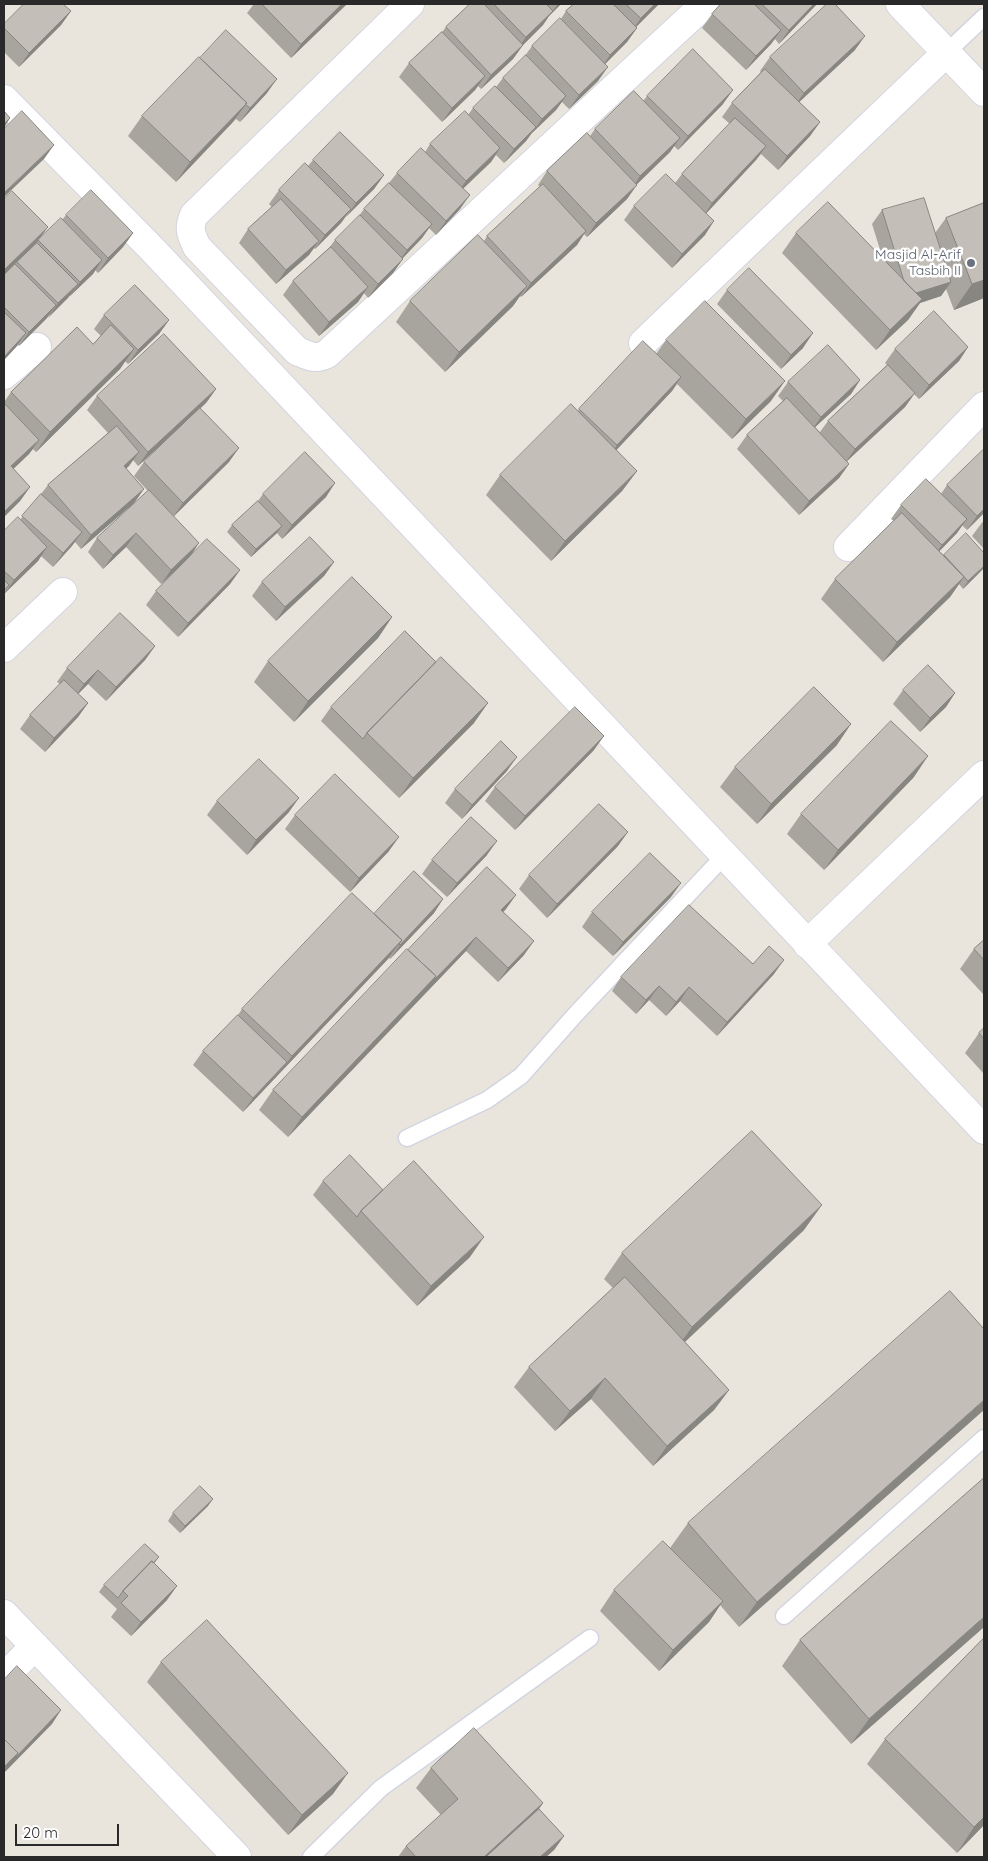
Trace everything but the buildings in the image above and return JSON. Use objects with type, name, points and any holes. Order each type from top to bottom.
[{"type":"street","points":[[410,4],[194,215],[190,224],[190,233],[197,247],[298,351],[311,357],[319,358],[327,354],[705,4]]},
{"type":"street","points":[[900,4],[984,92]]},
{"type":"street","points":[[643,343],[947,52]]},
{"type":"street","points":[[4,99],[152,249],[984,1130]]},
{"type":"street","points":[[4,375],[37,347]]},
{"type":"street","points":[[848,547],[984,406]]},
{"type":"street","points":[[4,648],[63,592]]},
{"type":"street","points":[[807,944],[984,776]]},
{"type":"street","points":[[4,1614],[237,1857]]},
{"type":"street","points":[[4,1678],[35,1646]]},
{"type":"lane","points":[[947,52],[984,17]]},
{"type":"lane","points":[[407,1138],[487,1100],[521,1076],[574,1016],[724,855]]},
{"type":"lane","points":[[784,1616],[984,1438]]},
{"type":"lane","points":[[311,1857],[381,1788],[590,1638]]},
{"type":"place","name":"Masjid Al-Arif Tasbih II","points":[[971,263]]}]
